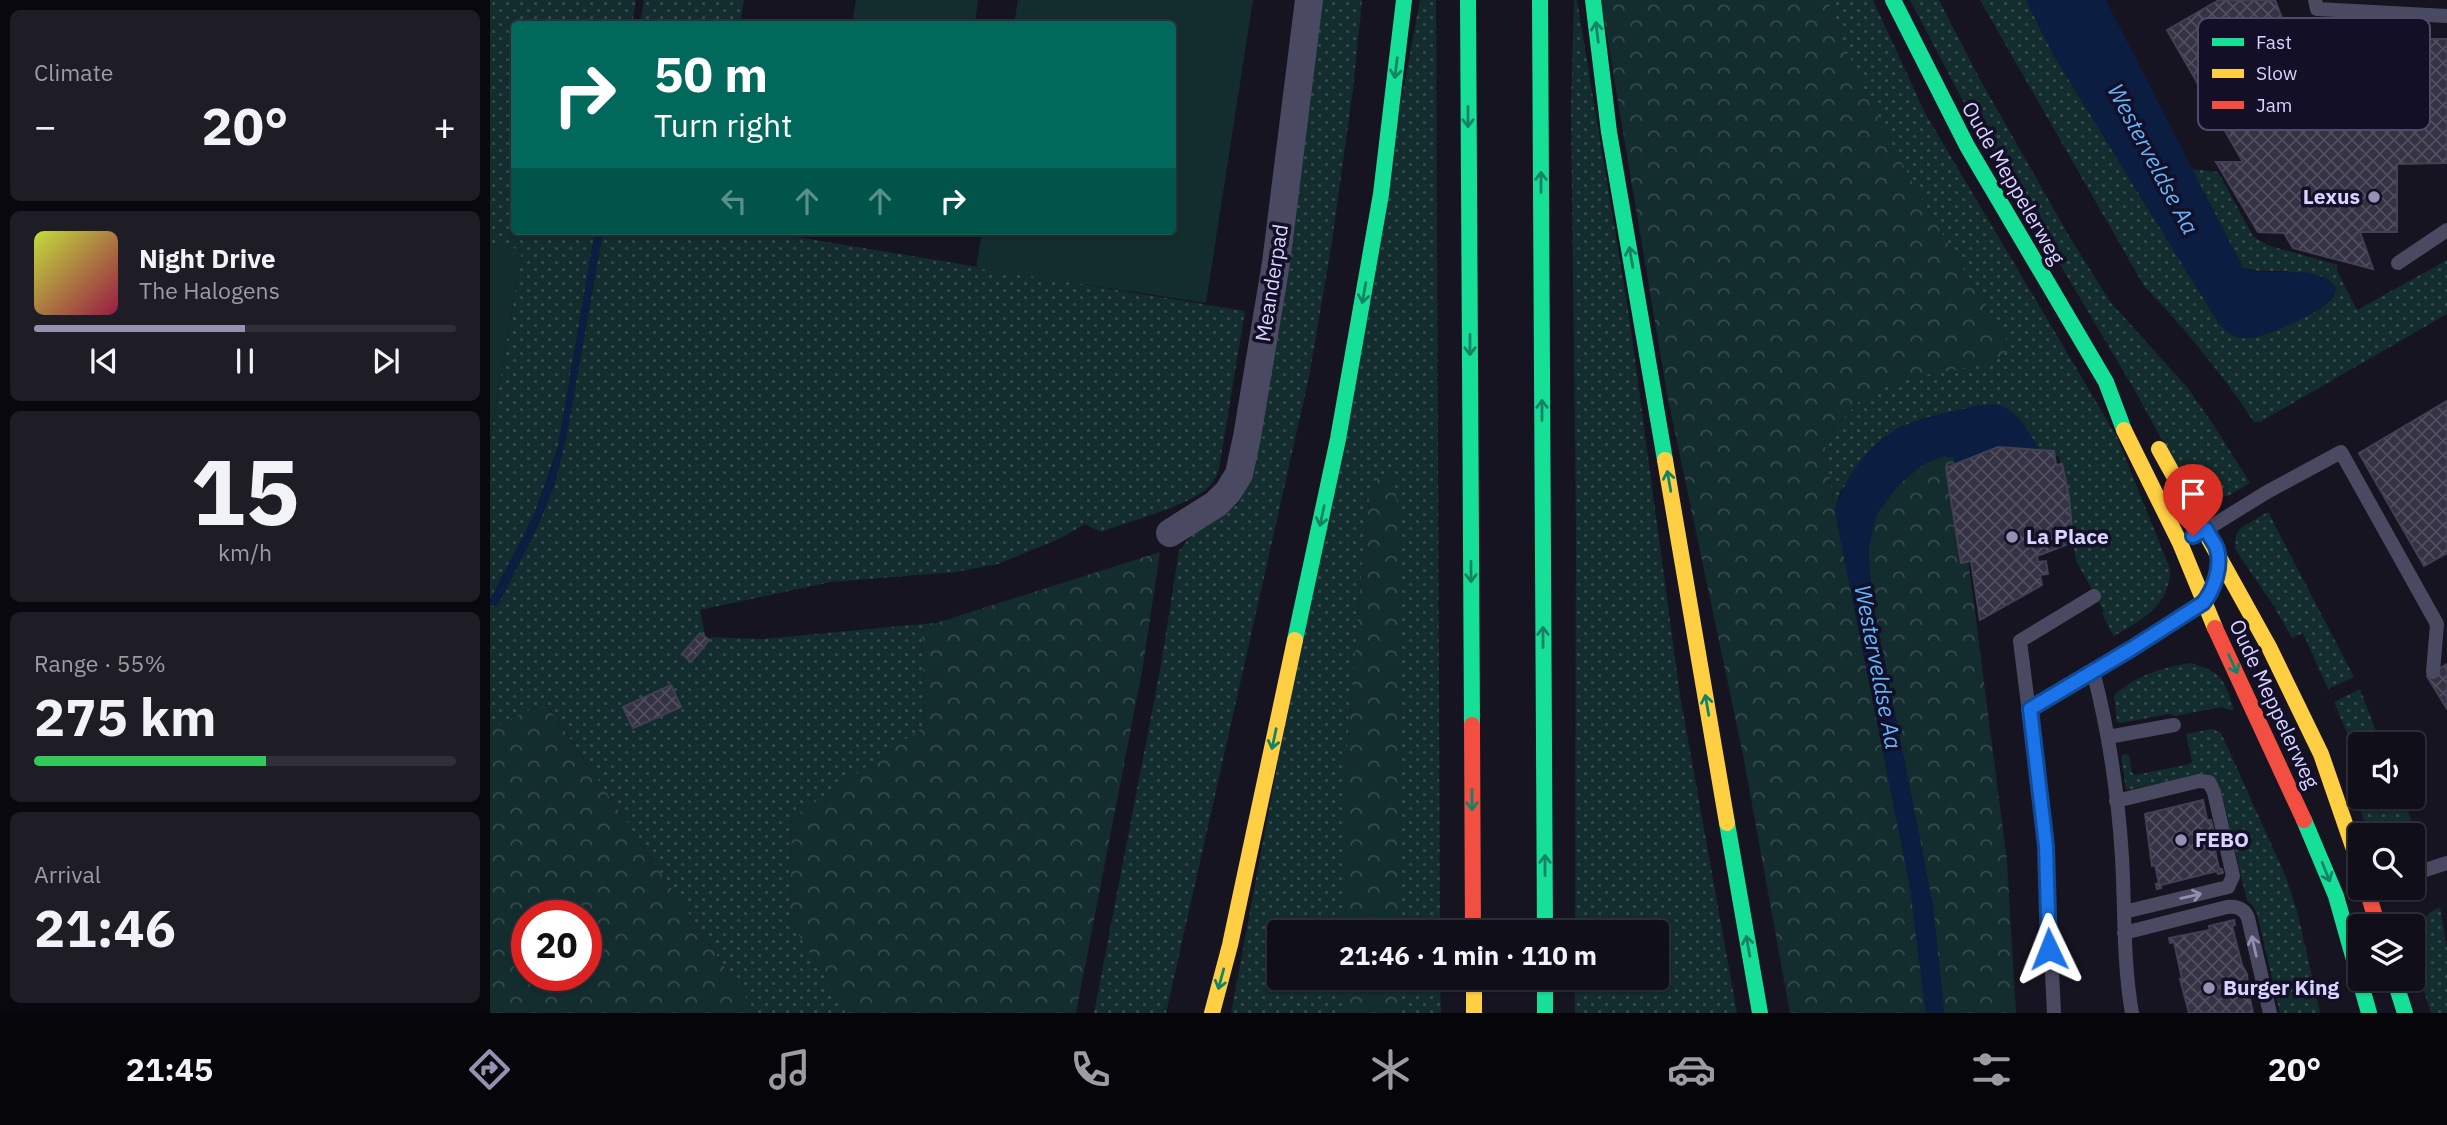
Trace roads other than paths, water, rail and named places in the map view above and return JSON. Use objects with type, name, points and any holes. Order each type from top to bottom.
[{"type":"main road","points":[[1212,1013],[1230,945],[1338,439],[1381,194],[1404,0]]},
{"type":"main road","points":[[1468,0],[1473,920]]},
{"type":"main road","points":[[1540,0],[1545,920]]},
{"type":"main road","points":[[1593,0],[1609,132],[1760,1013]]},
{"type":"main road","name":"Oude Meppelerweg","points":[[1893,0],[1958,131],[2106,382],[2122,426],[2180,543],[2203,603],[2304,819],[2348,879]]},
{"type":"main road","name":"Oude Meppelerweg","points":[[2106,382],[2132,408]]},
{"type":"main road","name":"Oude Meppelerweg","points":[[2153,439],[2270,649],[2331,779],[2348,831]]},
{"type":"main road","name":"Oude Meppelerweg","points":[[2357,900],[2369,1013]]},
{"type":"main road","points":[[1474,990],[1474,1013]]},
{"type":"main road","points":[[1545,990],[1545,1013]]},
{"type":"main road","points":[[2398,991],[2405,1013]]},
{"type":"street","name":"Meanderpad","points":[[1170,533],[1216,504],[1228,492],[1239,474],[1276,263],[1309,0]]},
{"type":"street","points":[[2180,543],[2211,540],[2215,583],[2203,603]]},
{"type":"street","points":[[2203,603],[2229,611],[2247,632],[2270,649]]},
{"type":"lane","points":[[2315,0],[2317,9],[2447,16]]},
{"type":"lane","points":[[2398,263],[2447,230]]},
{"type":"lane","points":[[2211,540],[2267,492],[2341,452],[2447,640]]},
{"type":"lane","points":[[2054,1013],[2046,846],[2020,641],[2094,596]]},
{"type":"lane","points":[[2030,709],[2203,603]]},
{"type":"lane","points":[[2433,673],[2437,624]]},
{"type":"lane","points":[[2093,671],[2108,737],[2116,801],[2132,1013]]},
{"type":"lane","points":[[2108,737],[2174,725]]},
{"type":"lane","points":[[2116,801],[2200,781],[2209,782],[2214,792],[2233,876],[2228,887],[2124,912]]},
{"type":"lane","points":[[2425,870],[2447,863]]},
{"type":"lane","points":[[2124,933],[2227,907],[2238,907],[2246,912],[2248,918],[2270,1013]]},
{"type":"water","name":"Westerveldse Aa","points":[[2026,0],[2106,0],[2243,268],[2318,275],[2337,289],[2332,297],[2309,314],[2263,335],[2240,338],[2223,327],[2053,54]]},
{"type":"water","points":[[594,235],[602,235],[566,438],[554,486],[536,530],[495,607],[490,604],[490,600],[534,515],[558,447]]},
{"type":"water","name":"Westerveldse Aa","points":[[1980,405],[1997,405],[2012,412],[2025,426],[2044,459],[1957,472],[1953,457],[1943,456],[1925,463],[1898,485],[1876,515],[1868,551],[1873,603],[1933,906],[1944,1013],[1926,1013],[1910,887],[1835,511],[1845,486],[1859,463],[1889,434],[1919,420]]},
{"type":"place","name":"Lexus","points":[[2374,197]]},
{"type":"place","name":"La Place","points":[[2012,537]]},
{"type":"place","name":"FEBO","points":[[2181,840]]},
{"type":"place","name":"Burger King","points":[[2209,988]]}]
